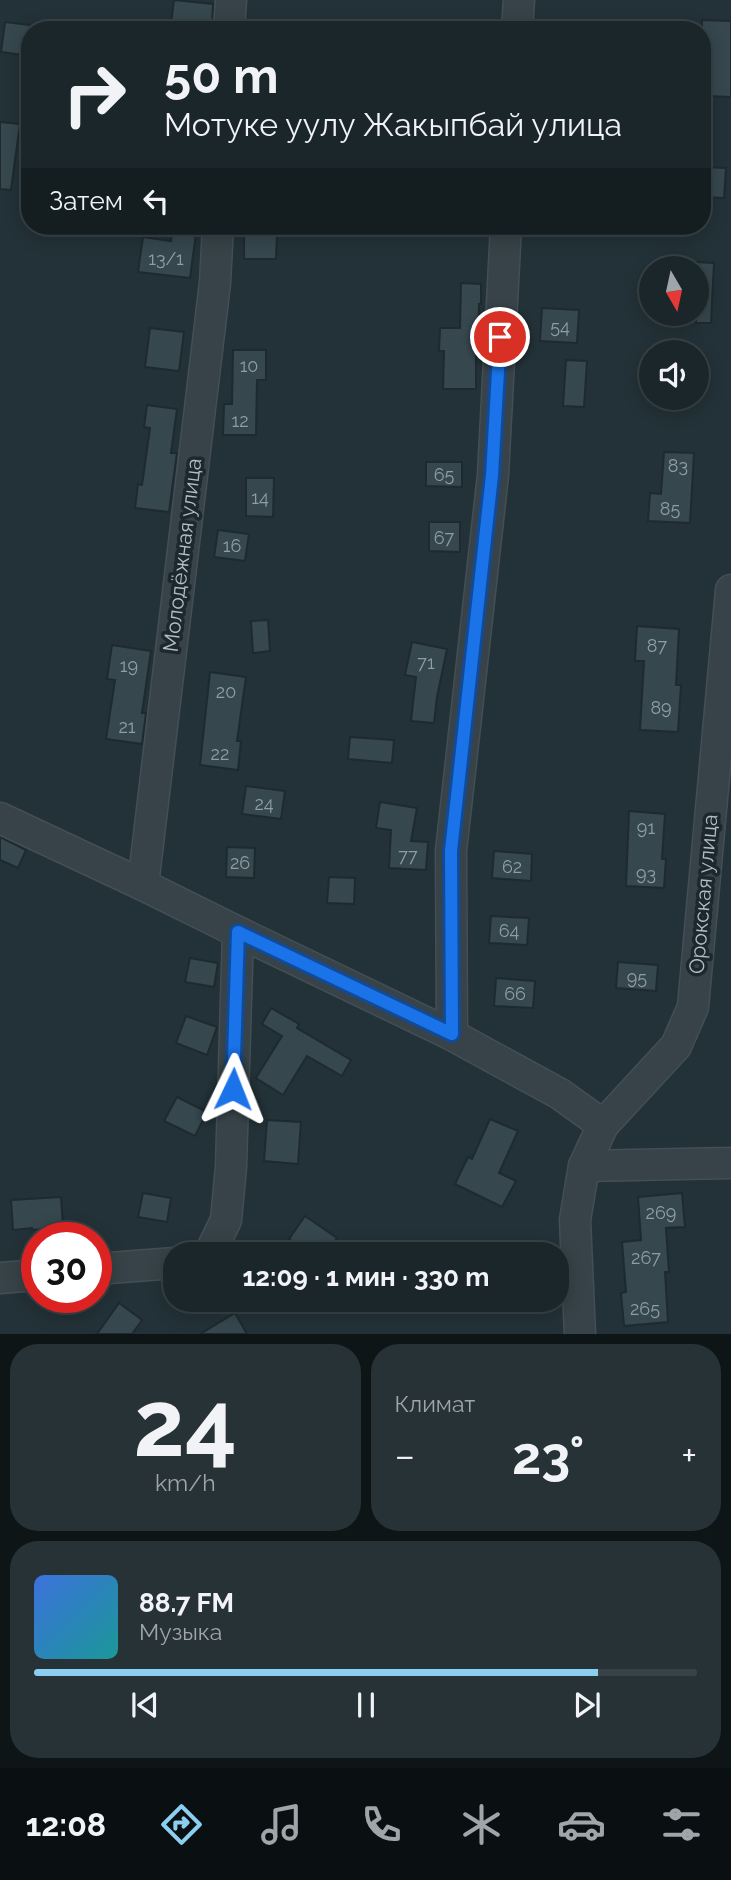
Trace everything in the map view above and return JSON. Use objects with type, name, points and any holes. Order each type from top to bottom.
[{"type":"street","points":[[230,21],[231,0]]},
{"type":"street","points":[[518,21],[519,0]]},
{"type":"street","name":"Молодёжная улица","points":[[143,885],[215,283],[218,235]]},
{"type":"street","points":[[452,1034],[451,851],[492,475],[505,235]]},
{"type":"street","name":"Орокская улица","points":[[580,1334],[575,1220],[584,1166],[603,1125],[677,1046],[693,1007],[731,590]]},
{"type":"street","points":[[0,818],[452,1034],[561,1094],[603,1125]]},
{"type":"street","points":[[215,1242],[226,1220],[231,1167],[238,932]]},
{"type":"street","points":[[584,1166],[731,1163]]},
{"type":"street","points":[[112,1268],[163,1263]]},
{"type":"street","points":[[0,1278],[21,1276]]},
{"type":"building","points":[[174,0],[213,4],[212,21],[171,21]]},
{"type":"building","points":[[702,20],[731,21],[731,97],[711,96],[711,21]]},
{"type":"building","points":[[5,22],[21,24],[21,55],[1,52]]},
{"type":"building","points":[[0,122],[20,124],[11,190],[0,189]]},
{"type":"building","points":[[711,167],[726,168],[724,198],[711,197]]},
{"type":"building","points":[[172,235],[196,235],[190,278],[138,272],[143,237],[171,241]]},
{"type":"building","points":[[244,235],[277,235],[276,259],[244,259]]},
{"type":"building","points":[[709,263],[714,263],[709,323]]},
{"type":"building","points":[[461,283],[481,284],[476,389],[443,389],[444,351],[439,351],[440,328],[460,328]]},
{"type":"building","points":[[542,308],[579,310],[577,343],[540,341]]},
{"type":"building","points":[[150,328],[184,332],[179,371],[145,367]]},
{"type":"building","points":[[233,350],[266,350],[266,380],[257,380],[256,435],[223,435],[224,404],[232,404]]},
{"type":"building","points":[[566,360],[587,361],[584,407],[563,406]]},
{"type":"building","points":[[147,405],[177,409],[171,453],[177,453],[169,512],[135,508],[138,484],[142,485],[150,428],[144,427]]},
{"type":"building","points":[[664,452],[694,453],[690,523],[648,521],[650,493],[661,494]]},
{"type":"building","points":[[426,462],[462,462],[462,487],[426,486]]},
{"type":"building","points":[[246,478],[274,478],[273,517],[246,516]]},
{"type":"building","points":[[429,522],[460,522],[460,552],[429,551]]},
{"type":"building","points":[[218,530],[249,534],[245,561],[214,557]]},
{"type":"building","points":[[268,620],[270,651],[253,653],[251,621]]},
{"type":"building","points":[[637,626],[679,629],[676,685],[681,685],[678,732],[640,730],[644,661],[635,661]]},
{"type":"building","points":[[412,642],[447,649],[434,723],[411,721],[416,677],[405,675]]},
{"type":"building","points":[[112,645],[151,651],[142,713],[146,713],[142,744],[106,739],[115,680],[107,679]]},
{"type":"building","points":[[210,672],[246,677],[237,741],[241,741],[238,770],[200,765]]},
{"type":"building","points":[[350,737],[394,740],[392,763],[348,759]]},
{"type":"building","points":[[246,786],[285,791],[281,819],[242,814]]},
{"type":"building","points":[[380,802],[417,808],[411,841],[428,842],[426,870],[389,868],[391,830],[376,828]]},
{"type":"building","points":[[629,811],[665,814],[662,859],[666,859],[664,888],[626,886]]},
{"type":"building","points":[[0,837],[26,850],[18,868],[0,860]]},
{"type":"building","points":[[227,847],[255,848],[254,878],[226,877]]},
{"type":"building","points":[[494,851],[532,854],[531,881],[492,878]]},
{"type":"building","points":[[329,877],[355,878],[354,904],[327,903]]},
{"type":"building","points":[[491,916],[529,918],[527,945],[489,943]]},
{"type":"building","points":[[190,958],[218,963],[214,987],[185,982]]},
{"type":"building","points":[[618,962],[658,965],[656,991],[616,988]]},
{"type":"building","points":[[496,978],[535,981],[533,1008],[494,1006]]},
{"type":"building","points":[[271,1008],[299,1024],[297,1028],[351,1060],[342,1076],[307,1056],[283,1095],[256,1078],[282,1036],[262,1024]]},
{"type":"building","points":[[186,1016],[217,1027],[207,1055],[176,1043]]},
{"type":"building","points":[[177,1097],[207,1112],[195,1136],[164,1121]]},
{"type":"building","points":[[490,1119],[518,1131],[499,1173],[516,1181],[502,1207],[455,1184],[468,1157],[472,1159]]},
{"type":"building","points":[[267,1120],[301,1122],[298,1164],[264,1161]]},
{"type":"building","points":[[143,1193],[171,1198],[167,1222],[138,1217]]},
{"type":"building","points":[[682,1193],[685,1227],[666,1228],[668,1322],[624,1326],[621,1293],[626,1292],[622,1242],[641,1240],[638,1197]]},
{"type":"building","points":[[61,1197],[63,1222],[21,1222],[21,1229],[13,1230],[11,1200]]},
{"type":"building","points":[[305,1216],[337,1238],[334,1242],[293,1242],[289,1239]]},
{"type":"building","points":[[119,1303],[142,1320],[132,1334],[97,1334]]},
{"type":"building","points":[[235,1313],[247,1334],[200,1334]]},
{"type":"route","points":[[233,1089],[238,932],[452,1034],[451,851],[492,475],[500,337]]}]
